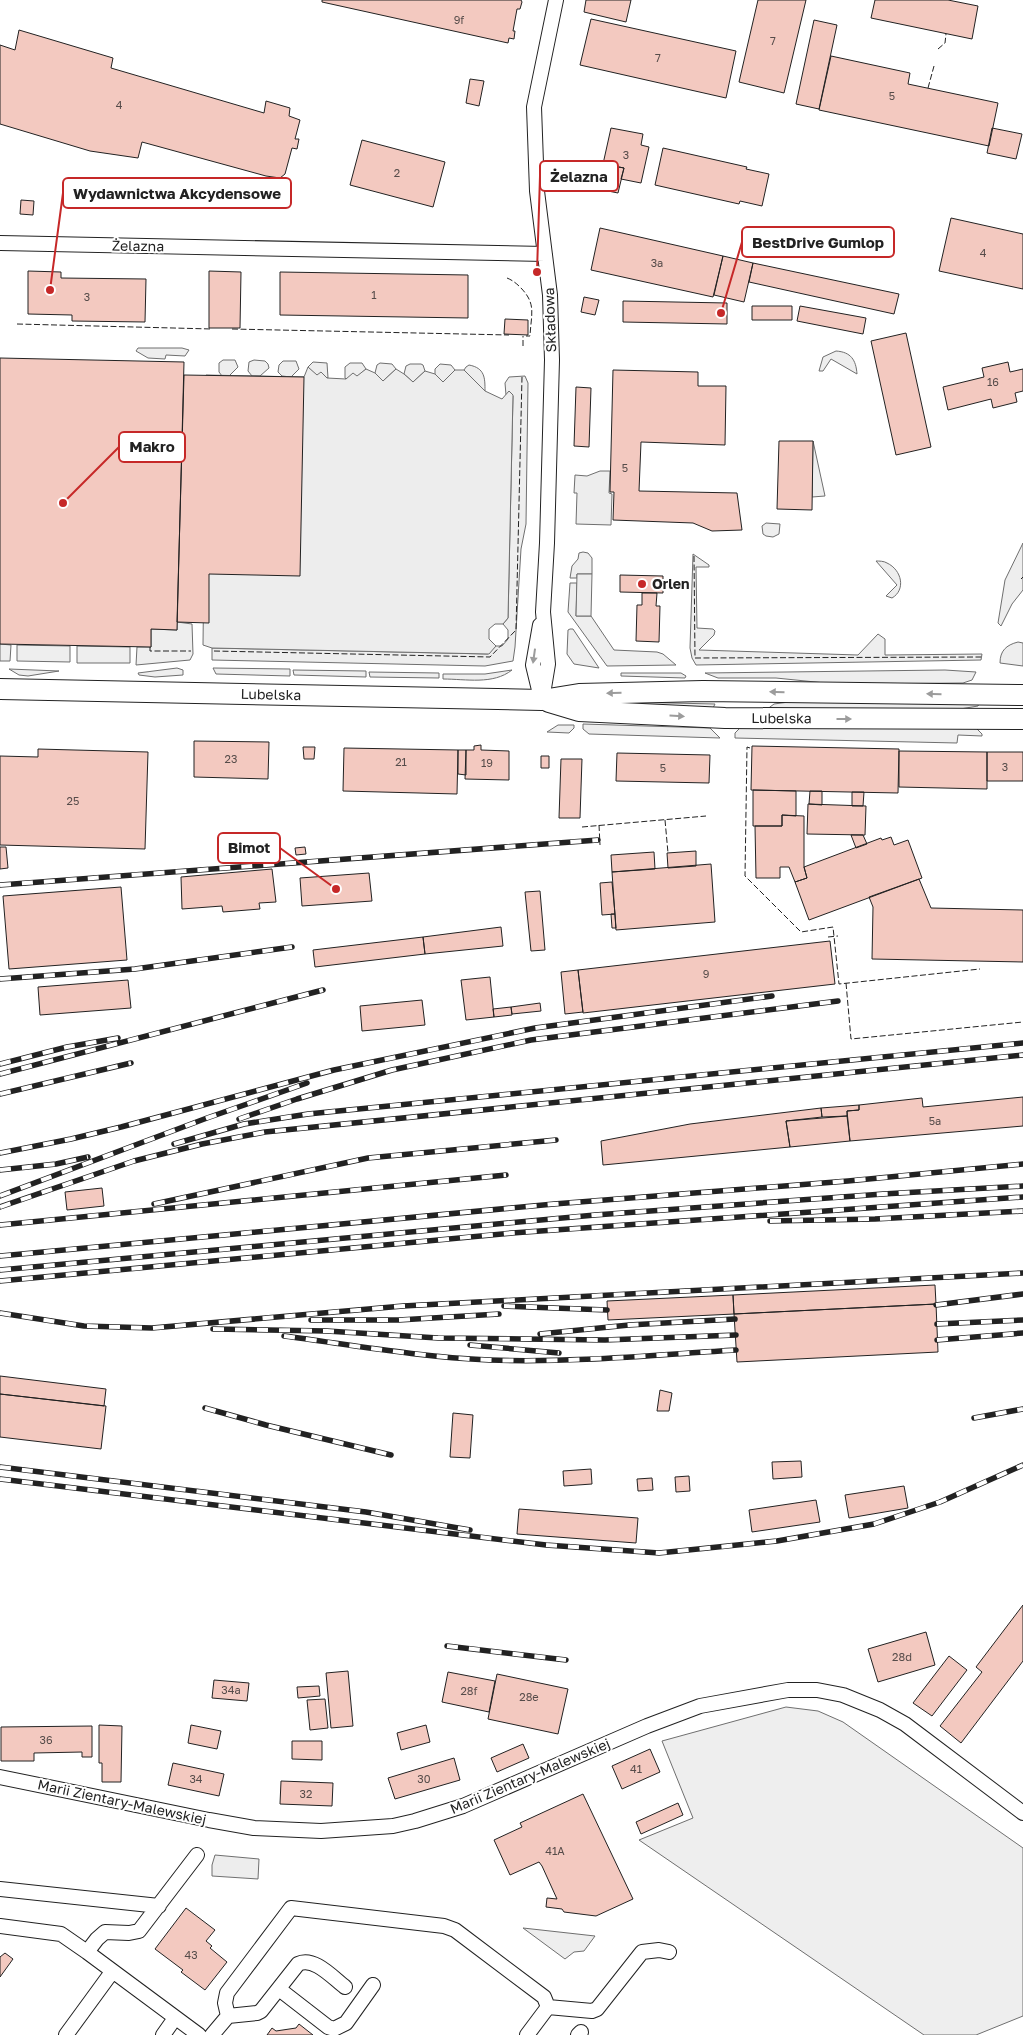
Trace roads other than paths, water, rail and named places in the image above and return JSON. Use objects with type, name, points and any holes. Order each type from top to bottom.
[{"type":"street","name":"Składowa","points":[[542,700],[533,665],[543,612],[548,543],[552,360],[550,295],[537,191],[534,107],[556,0]]},
{"type":"street","name":"Żelazna","points":[[0,242],[546,254]]},
{"type":"street","name":"Lubelska","points":[[0,689],[542,700],[579,694],[703,691],[1023,695]]},
{"type":"street","name":"Lubelska","points":[[542,700],[579,710],[725,718],[1023,719]]},
{"type":"street","name":"Marii Zientary-Malewskiej","points":[[0,1777],[254,1828],[321,1831],[392,1826],[415,1821],[469,1804],[647,1726],[700,1706],[788,1690],[817,1690],[843,1695],[880,1710],[905,1724],[1023,1813]]},
{"type":"street","points":[[87,1952],[105,1932],[129,1933],[140,1931],[196,1855]]},
{"type":"street","points":[[0,1889],[159,1906]]},
{"type":"street","points":[[228,2016],[225,2003],[227,1993],[292,1908],[450,1927],[540,1993],[548,2007]]},
{"type":"street","points":[[0,1926],[61,1934],[199,2035]]},
{"type":"street","points":[[548,2007],[592,2012],[597,2009],[642,1952],[650,1950],[669,1952]]},
{"type":"street","points":[[212,2035],[228,2016],[262,2011],[298,1964],[313,1963],[346,1987]]},
{"type":"street","points":[[66,2035],[112,1972]]},
{"type":"street","points":[[279,1990],[328,2027],[334,2028],[346,2023],[373,1985]]},
{"type":"street","points":[[528,2035],[548,2007]]},
{"type":"street","points":[[163,2035],[175,2018]]},
{"type":"railway","points":[[0,885],[598,840]]},
{"type":"railway","points":[[0,979],[135,969],[292,947]]},
{"type":"railway","points":[[0,1074],[323,990]]},
{"type":"railway","points":[[0,1153],[121,1127],[334,1070],[535,1028],[772,996]]},
{"type":"railway","points":[[239,1119],[392,1070],[531,1040],[838,1001]]},
{"type":"railway","points":[[0,1064],[67,1047],[118,1038]]},
{"type":"railway","points":[[174,1144],[244,1124],[308,1114],[1023,1043]]},
{"type":"railway","points":[[0,1207],[134,1161],[202,1144],[265,1132],[1023,1055]]},
{"type":"railway","points":[[0,1094],[131,1063]]},
{"type":"railway","points":[[0,1196],[207,1118],[307,1083]]},
{"type":"railway","points":[[154,1204],[368,1158],[556,1140]]},
{"type":"railway","points":[[0,1170],[56,1164],[88,1157]]},
{"type":"railway","points":[[0,1256],[554,1204],[848,1181],[1023,1164]]},
{"type":"railway","points":[[0,1225],[506,1175]]},
{"type":"railway","points":[[0,1270],[595,1215],[1023,1186]]},
{"type":"railway","points":[[0,1281],[512,1233],[1023,1197]]},
{"type":"railway","points":[[770,1221],[875,1219],[1023,1211]]},
{"type":"railway","points":[[0,1313],[84,1326],[152,1328],[403,1306],[1023,1273]]},
{"type":"railway","points":[[936,1305],[1023,1294]]},
{"type":"railway","points":[[504,1306],[607,1310]]},
{"type":"railway","points":[[311,1320],[399,1320],[499,1314]]},
{"type":"railway","points":[[540,1334],[629,1325],[735,1319]]},
{"type":"railway","points":[[937,1324],[1023,1320]]},
{"type":"railway","points":[[213,1329],[327,1331],[438,1338],[605,1340],[736,1335]]},
{"type":"railway","points":[[937,1340],[1023,1333]]},
{"type":"railway","points":[[284,1336],[412,1353],[520,1361],[736,1350]]},
{"type":"railway","points":[[470,1345],[559,1353]]},
{"type":"railway","points":[[205,1408],[266,1425],[391,1455]]},
{"type":"railway","points":[[974,1418],[1023,1409]]},
{"type":"railway","points":[[0,1479],[546,1545],[659,1553],[777,1541],[874,1524],[940,1502],[1023,1465]]},
{"type":"railway","points":[[0,1467],[366,1512],[470,1530]]},
{"type":"railway","points":[[447,1646],[566,1660]]},
{"type":"place","name":"Żelazna","points":[[537,272]]},
{"type":"place","name":"Wydawnictwa Akcydensowe","points":[[50,290]]},
{"type":"place","name":"BestDrive Gumlop","points":[[721,313]]},
{"type":"place","name":"Makro","points":[[63,503]]},
{"type":"place","name":"Orlen","points":[[642,584]]},
{"type":"place","name":"Bimot","points":[[336,889]]}]
